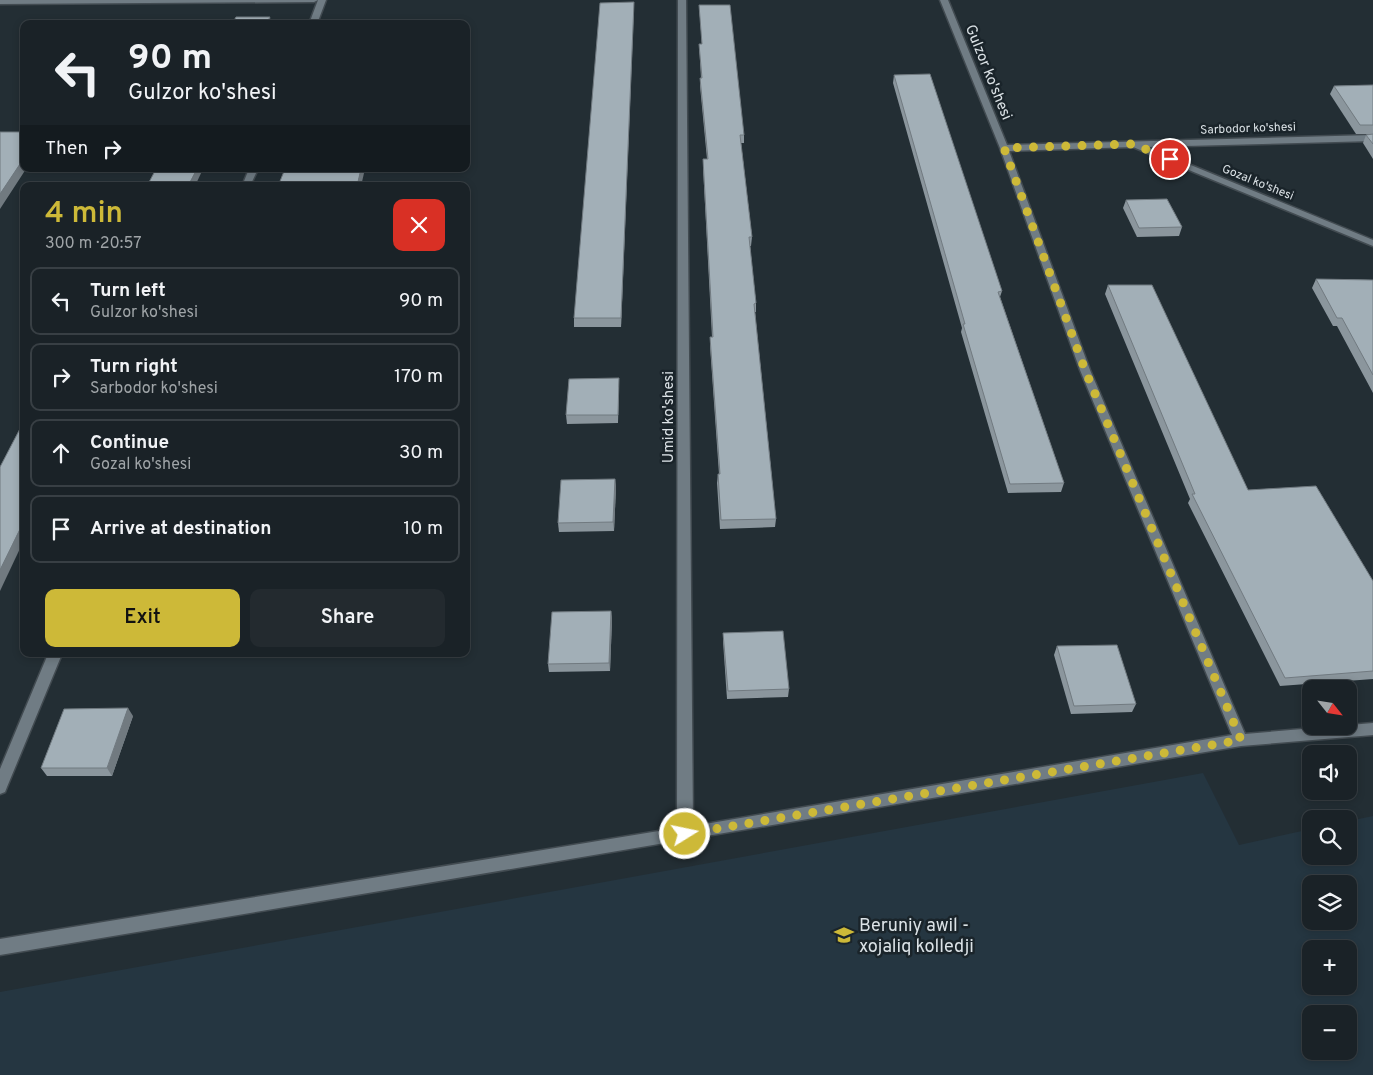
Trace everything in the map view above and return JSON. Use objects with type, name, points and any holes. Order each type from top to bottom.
[{"type":"street","points":[[0,2],[314,0]]},
{"type":"street","points":[[314,20],[322,0]]},
{"type":"street","name":"Umid ko'shesi","points":[[682,0],[685,834]]},
{"type":"street","name":"Gulzor ko'shesi","points":[[944,0],[1004,148],[1085,370],[1241,740]]},
{"type":"street","name":"Sarbodor ko'shesi","points":[[1004,148],[1373,138]]},
{"type":"street","name":"Gozal ko'shesi","points":[[1133,144],[1373,243]]},
{"type":"street","points":[[0,787],[54,657]]},
{"type":"street","points":[[0,947],[1241,740],[1373,729]]},
{"type":"shaded area","name":"Beruniy awil - xojaliq kolledji","points":[[1203,773],[1239,845],[1302,831],[1302,865],[1357,865],[1357,819],[1373,816],[1373,1075],[0,1075],[0,992]]},
{"type":"building","points":[[634,2],[621,318],[574,318],[600,3]]},
{"type":"building","points":[[699,5],[730,5],[744,135],[740,135],[752,237],[749,237],[756,303],[754,304],[776,519],[721,520],[718,474],[720,474],[710,337],[713,337],[703,159],[708,159],[700,78],[702,78],[699,44],[702,44]]},
{"type":"building","points":[[236,17],[270,17],[268,20],[234,20]]},
{"type":"building","points":[[930,74],[1002,291],[998,292],[1064,483],[1010,484],[963,324],[965,324],[894,75]]},
{"type":"building","points":[[1373,85],[1373,125],[1360,125],[1334,86]]},
{"type":"building","points":[[0,132],[20,132],[20,164],[0,194]]},
{"type":"building","points":[[1373,134],[1373,144],[1366,135]]},
{"type":"building","points":[[154,172],[195,172],[190,182],[149,182]]},
{"type":"building","points":[[284,172],[360,172],[358,182],[280,182]]},
{"type":"building","points":[[1167,199],[1182,227],[1139,228],[1126,200]]},
{"type":"building","points":[[1316,279],[1373,280],[1373,375],[1342,318],[1337,318]]},
{"type":"building","points":[[1108,285],[1152,285],[1248,490],[1316,486],[1373,581],[1373,671],[1285,678],[1192,494],[1195,494]]},
{"type":"building","points":[[619,378],[618,415],[566,415],[569,379]]},
{"type":"building","points":[[20,429],[20,529],[0,570],[0,467]]},
{"type":"building","points":[[615,479],[613,522],[558,523],[561,480]]},
{"type":"building","points":[[611,611],[609,663],[548,664],[552,612]]},
{"type":"building","points":[[783,631],[789,689],[728,691],[723,633]]},
{"type":"building","points":[[1117,645],[1136,704],[1074,706],[1057,646]]},
{"type":"building","points":[[128,708],[107,768],[41,768],[64,709]]},
{"type":"place","name":"Beruniy awil - xojaliq kolledji","points":[[844,935]]},
{"type":"route","points":[[685,834],[1241,740],[1085,370],[1004,148],[1133,144],[1170,159]]}]
